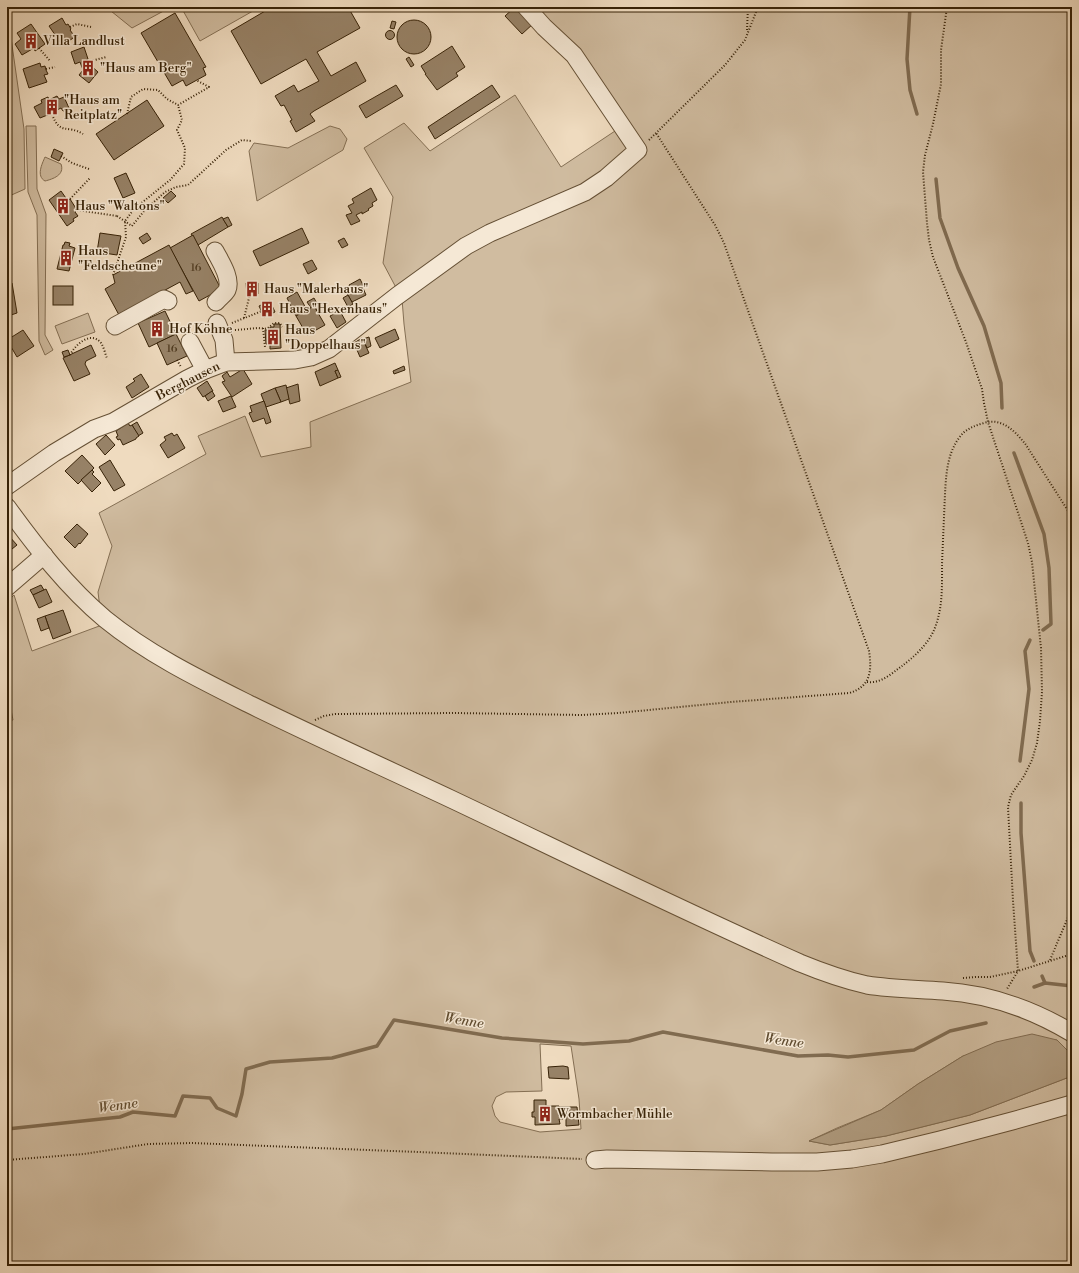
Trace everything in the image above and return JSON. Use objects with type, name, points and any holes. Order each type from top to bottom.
[{"type":"street","points":[[526,7],[544,27],[574,55],[638,150]]},
{"type":"street","name":"Berghausen","points":[[7,486],[54,453],[94,429],[113,422],[205,370],[226,362],[295,360],[320,354],[329,349],[435,269],[479,238],[584,192],[606,178],[638,150]]},
{"type":"street","points":[[215,251],[222,264],[228,281],[226,292],[216,302]]},
{"type":"street","points":[[115,326],[164,299],[168,301]]},
{"type":"street","points":[[220,329],[224,340],[226,362]]},
{"type":"street","points":[[190,342],[205,370]]},
{"type":"street","points":[[7,507],[44,555],[79,596],[106,620],[149,650],[180,669],[306,732],[405,777],[758,944],[826,973],[866,984],[972,994],[1001,1001],[1016,1005],[1037,1014],[1072,1033]]},
{"type":"street","points":[[7,587],[44,555]]},
{"type":"street","points":[[595,1160],[817,1162],[852,1159],[882,1154],[940,1140],[1072,1104]]},
{"type":"path","points":[[747,33],[748,7]]},
{"type":"path","points":[[638,150],[725,65],[742,44],[758,7]]},
{"type":"path","points":[[947,7],[941,50],[941,84],[925,154],[924,172],[929,240],[933,257],[966,342],[982,389],[988,422],[1028,543],[1032,562],[1041,648],[1042,692],[1037,742],[1028,769],[1011,795],[1008,807],[1018,971],[1001,1001]]},
{"type":"path","points":[[1071,7],[1072,11]]},
{"type":"path","points":[[70,27],[77,24],[91,27]]},
{"type":"path","points":[[39,48],[50,61]]},
{"type":"path","points":[[87,62],[106,57]]},
{"type":"path","points":[[46,69],[55,67]]},
{"type":"path","points":[[178,105],[209,87],[196,80]]},
{"type":"path","points":[[112,276],[126,237],[126,221],[134,208],[170,180],[184,164],[185,148],[177,130],[182,120],[178,105],[167,99],[158,90],[143,89],[131,97],[127,114]]},
{"type":"path","points":[[52,114],[55,122],[62,129],[74,130],[83,134]]},
{"type":"path","points":[[306,732],[312,722],[324,716],[335,714],[456,713],[582,715],[618,713],[731,702],[850,693],[858,690],[867,681],[870,667],[869,651],[724,243],[715,224],[656,133]]},
{"type":"path","points":[[77,210],[118,216],[132,226],[144,211],[165,192],[176,187],[188,185],[226,150],[242,140],[251,141]]},
{"type":"path","points":[[61,156],[89,169]]},
{"type":"path","points":[[70,199],[90,178]]},
{"type":"path","points":[[244,318],[250,294]]},
{"type":"path","points":[[220,329],[262,311]]},
{"type":"path","points":[[220,329],[236,330],[269,328],[274,324],[280,323],[282,327]]},
{"type":"path","points":[[263,328],[265,347],[268,347]]},
{"type":"path","points":[[70,355],[78,344],[89,338],[94,338],[100,343],[107,358]]},
{"type":"path","points":[[867,681],[878,682],[888,676],[917,653],[934,631],[941,602],[946,476],[951,454],[958,439],[969,428],[988,422],[998,422],[1011,428],[1026,445],[1072,517]]},
{"type":"path","points":[[1049,961],[1072,908]]},
{"type":"path","points":[[962,978],[990,977],[1018,971],[1072,954]]},
{"type":"path","points":[[7,1160],[84,1154],[148,1144],[170,1143],[595,1160]]},
{"type":"shaded area","points":[[106,7],[171,7],[132,28]]},
{"type":"shaded area","points":[[181,7],[260,7],[200,41]]},
{"type":"shaded area","points":[[533,7],[1072,7],[1072,1055],[1057,1040],[963,1056],[918,1084],[881,1110],[809,1141],[830,1145],[886,1136],[970,1115],[1072,1076],[1072,1266],[7,1266],[7,721],[13,720],[7,689],[7,602],[14,595],[32,651],[102,625],[98,592],[112,546],[99,513],[206,454],[198,436],[245,416],[261,457],[311,447],[310,422],[411,382],[402,299],[383,263],[393,197],[364,148],[404,123],[430,151],[515,95],[561,167],[624,125]],"holes":[[[540,1044],[571,1046],[579,1099],[581,1129],[540,1132],[500,1122],[495,1116],[492,1106],[496,1097],[506,1092],[542,1091]]]},
{"type":"shaded area","points":[[7,10],[24,129],[25,189],[7,197]]},
{"type":"shaded area","points":[[26,126],[36,126],[37,189],[46,214],[45,335],[53,350],[45,355],[39,341],[37,215],[28,192]]},
{"type":"shaded area","points":[[330,126],[340,129],[347,139],[343,150],[257,201],[249,151],[254,143],[288,148]]},
{"type":"shaded area","points":[[45,157],[61,164],[62,168],[58,176],[45,181],[42,179],[40,173]]},
{"type":"shaded area","points":[[88,313],[95,332],[62,344],[55,326]]},
{"type":"shaded area","points":[[1032,1034],[1057,1040],[1072,1055],[1072,1076],[970,1115],[886,1136],[830,1145],[809,1141],[881,1110],[918,1084],[963,1056],[996,1042]]},
{"type":"building","points":[[272,7],[348,7],[360,28],[317,52],[331,76],[356,62],[366,81],[314,111],[310,114],[315,121],[296,132],[290,121],[292,120],[284,105],[281,106],[275,96],[294,85],[298,92],[319,81],[306,59],[261,84],[231,31]]},
{"type":"building","points":[[515,7],[519,7],[534,23],[522,34],[505,16]]},
{"type":"building","points":[[175,13],[206,67],[203,68],[206,75],[186,86],[183,80],[172,86],[141,33]]},
{"type":"building","points":[[62,18],[66,25],[68,24],[75,37],[62,45],[49,26]]},
{"type":"building","points":[[414,20],[426,25],[431,37],[426,49],[414,54],[402,49],[397,37],[402,25]]},
{"type":"building","points":[[392,21],[396,22],[394,29],[390,28]]},
{"type":"building","name":"Villa Landlust","points":[[31,24],[45,44],[35,51],[34,48],[22,55],[15,44],[21,39],[17,33]]},
{"type":"building","points":[[390,30],[395,35],[390,40],[385,35]]},
{"type":"building","points":[[452,46],[465,67],[456,73],[458,76],[437,90],[421,66]]},
{"type":"building","name":"\"Haus am Berg\"","points":[[84,47],[88,59],[86,60],[88,65],[89,64],[98,72],[89,83],[79,75],[83,70],[80,62],[75,64],[71,52]]},
{"type":"building","points":[[409,57],[414,65],[411,67],[406,59]]},
{"type":"building","points":[[40,63],[41,67],[45,66],[48,74],[44,75],[47,82],[29,88],[23,69]]},
{"type":"building","points":[[396,85],[403,96],[366,118],[359,106]]},
{"type":"building","points":[[492,85],[500,97],[435,139],[428,127]]},
{"type":"building","name":"\"Haus am Reitplatz\"","points":[[57,96],[59,99],[64,97],[69,108],[63,111],[61,108],[40,118],[34,107],[42,103],[41,100],[48,97],[49,100]]},
{"type":"building","points":[[147,100],[164,126],[114,160],[96,134]]},
{"type":"building","points":[[54,149],[63,153],[59,161],[51,157]]},
{"type":"building","points":[[126,173],[135,193],[123,198],[114,178]]},
{"type":"building","points":[[371,188],[377,200],[372,203],[373,206],[368,209],[369,210],[362,214],[362,212],[356,215],[360,221],[351,225],[346,215],[352,213],[348,206],[354,203],[352,199]]},
{"type":"building","name":"Haus \"Waltons\"","points":[[61,191],[68,201],[70,199],[77,210],[75,212],[78,216],[67,226],[49,200]]},
{"type":"building","points":[[171,191],[176,196],[168,203],[163,198]]},
{"type":"building","points":[[222,217],[228,227],[198,245],[191,234]]},
{"type":"building","points":[[228,217],[232,225],[228,227],[223,219]]},
{"type":"building","points":[[302,228],[309,243],[260,266],[253,251]]},
{"type":"building","points":[[100,233],[121,236],[117,255],[97,252]]},
{"type":"building","points":[[147,233],[151,239],[143,244],[139,238]]},
{"type":"building","points":[[193,235],[221,289],[199,301],[170,248]]},
{"type":"building","points":[[344,238],[348,245],[342,248],[338,241]]},
{"type":"building","name":"Haus \"Feldscheune\"","points":[[65,242],[70,243],[69,246],[75,248],[69,271],[57,269]]},
{"type":"building","points":[[169,245],[193,291],[186,294],[180,282],[119,315],[105,289],[115,283],[113,275]]},
{"type":"building","points":[[312,260],[317,269],[308,274],[303,264]]},
{"type":"building","points":[[360,279],[366,295],[352,302],[345,290],[350,287],[349,285]]},
{"type":"building","points":[[12,283],[17,313],[11,315],[8,308],[7,309],[7,284]]},
{"type":"building","name":"Haus \"Malerhaus\"","points":[[246,283],[258,283],[258,294],[247,295]]},
{"type":"building","points":[[53,286],[73,286],[73,305],[53,305]]},
{"type":"building","points":[[297,292],[307,310],[296,316],[287,298]]},
{"type":"building","points":[[348,295],[353,304],[348,307],[343,298]]},
{"type":"building","points":[[314,298],[320,309],[317,311],[314,306],[311,308],[307,302]]},
{"type":"building","name":"Haus \"Hexenhaus\"","points":[[270,301],[275,312],[264,317],[259,306]]},
{"type":"building","points":[[314,306],[325,325],[307,335],[296,316]]},
{"type":"building","name":"Hof Köhne","points":[[165,311],[176,334],[149,347],[138,323]]},
{"type":"building","points":[[340,311],[346,322],[337,328],[330,316]]},
{"type":"building","name":"Haus \"Doppelhaus\"","points":[[274,324],[280,324],[281,348],[270,349],[270,344],[266,344],[265,330],[270,330],[270,327],[274,327]]},
{"type":"building","points":[[395,329],[399,339],[380,348],[375,338]]},
{"type":"building","points":[[23,330],[34,346],[17,357],[7,340]]},
{"type":"building","points":[[176,334],[187,356],[167,365],[157,343]]},
{"type":"building","points":[[369,337],[371,346],[367,348],[363,339]]},
{"type":"building","points":[[362,338],[369,353],[360,357],[354,343]]},
{"type":"building","points":[[7,340],[11,346],[7,349]]},
{"type":"building","points":[[91,345],[96,356],[86,361],[85,364],[90,374],[74,381],[63,358]]},
{"type":"building","points":[[68,350],[70,355],[64,357],[62,352]]},
{"type":"building","points":[[335,363],[338,370],[335,371],[338,378],[320,386],[315,372]]},
{"type":"building","points":[[404,366],[405,370],[394,374],[393,371]]},
{"type":"building","points":[[243,369],[252,384],[232,397],[222,382],[225,381],[222,376],[227,372],[230,377]]},
{"type":"building","points":[[338,370],[341,377],[338,378],[335,371]]},
{"type":"building","points":[[141,374],[149,387],[132,398],[126,387],[135,381],[133,379]]},
{"type":"building","points":[[207,381],[213,391],[203,397],[197,388]]},
{"type":"building","points":[[298,384],[300,401],[290,404],[286,388]]},
{"type":"building","points":[[286,385],[289,399],[281,402],[275,388]]},
{"type":"building","points":[[275,388],[281,402],[266,407],[261,394]]},
{"type":"building","points":[[212,391],[215,396],[208,401],[205,396]]},
{"type":"building","points":[[231,396],[236,407],[223,412],[218,401]]},
{"type":"building","points":[[264,401],[271,422],[266,424],[264,418],[253,422],[249,413],[252,412],[250,406]]},
{"type":"building","points":[[137,422],[143,433],[138,436],[132,425]]},
{"type":"building","points":[[128,423],[130,426],[132,425],[139,436],[123,445],[120,439],[118,440],[116,437],[118,436],[116,431]]},
{"type":"building","points":[[172,433],[174,436],[177,434],[185,448],[168,458],[160,445],[166,440],[164,437]]},
{"type":"building","points":[[106,435],[115,445],[105,455],[96,444]]},
{"type":"building","points":[[82,455],[94,468],[78,484],[65,471]]},
{"type":"building","points":[[110,460],[125,485],[114,491],[99,467]]},
{"type":"building","points":[[92,470],[94,472],[92,474],[101,483],[92,492],[81,480]]},
{"type":"building","points":[[77,524],[88,534],[75,548],[64,537]]},
{"type":"building","points":[[9,536],[17,545],[7,553],[7,537]]},
{"type":"building","points":[[41,585],[44,590],[33,595],[30,590]]},
{"type":"building","points":[[46,589],[52,602],[39,608],[33,595]]},
{"type":"building","points":[[63,610],[71,632],[53,639],[45,616]]},
{"type":"building","points":[[45,616],[49,628],[41,631],[37,619]]},
{"type":"building","points":[[548,1067],[568,1067],[569,1079],[549,1078]]},
{"type":"building","name":"Wormbacher Mühle","points":[[534,1100],[546,1100],[546,1106],[559,1106],[559,1116],[563,1115],[563,1119],[559,1119],[560,1124],[535,1125],[535,1117],[532,1117],[532,1112],[534,1112]]},
{"type":"building","points":[[559,1107],[577,1107],[579,1125],[566,1126],[566,1115],[559,1116]]},
{"type":"waterway","points":[[910,7],[907,59],[910,90],[917,114]]},
{"type":"waterway","points":[[936,179],[940,218],[958,268],[984,326],[1001,383],[1002,408]]},
{"type":"waterway","points":[[1014,453],[1044,534],[1049,568],[1051,624],[1043,630]]},
{"type":"waterway","points":[[1020,761],[1029,689],[1025,651],[1030,640]]},
{"type":"waterway","points":[[1021,803],[1021,833],[1030,951],[1034,961]]},
{"type":"waterway","name":"Wenne","points":[[1042,976],[1045,983]]},
{"type":"waterway","name":"Wenne","points":[[1034,987],[1045,983],[1072,986]]},
{"type":"waterway","name":"Wenne","points":[[7,1129],[120,1117],[133,1112],[175,1116],[183,1096],[210,1098],[217,1108],[236,1116],[242,1094],[246,1069],[270,1062],[332,1058],[377,1046],[394,1020],[502,1038],[583,1044],[629,1041],[663,1032],[798,1056],[828,1055],[848,1057],[914,1050],[950,1031],[986,1023]]},
{"type":"place","name":"Villa Landlust","points":[[31,41]]},
{"type":"place","name":"\"Haus am Berg\"","points":[[88,68]]},
{"type":"place","name":"\"Haus am Reitplatz\"","points":[[52,107]]},
{"type":"place","name":"Haus \"Waltons\"","points":[[63,206]]},
{"type":"place","name":"Haus \"Feldscheune\"","points":[[66,258]]},
{"type":"place","name":"Haus \"Malerhaus\"","points":[[252,289]]},
{"type":"place","name":"Haus \"Hexenhaus\"","points":[[267,309]]},
{"type":"place","name":"Hof Köhne","points":[[157,329]]},
{"type":"place","name":"Haus \"Doppelhaus\"","points":[[273,337]]},
{"type":"place","name":"Wormbacher Mühle","points":[[545,1114]]}]
